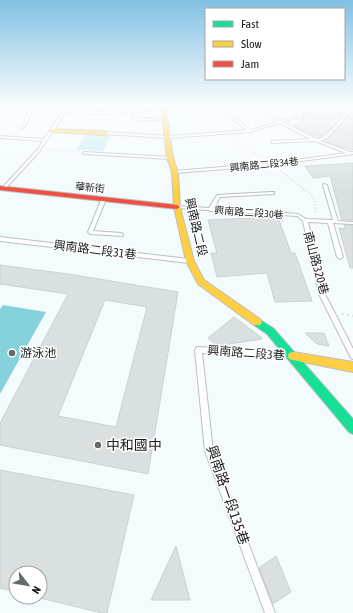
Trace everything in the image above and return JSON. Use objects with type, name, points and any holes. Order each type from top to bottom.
[{"type":"street","name":"興南路二段","points":[[167,134],[170,158],[175,172],[177,207],[190,261],[201,282],[270,331],[293,356],[353,428]]},
{"type":"street","name":"華新街","points":[[2,188],[177,207]]},
{"type":"street","points":[[293,356],[353,367]]},
{"type":"lane","points":[[2,188],[40,149],[50,134]]},
{"type":"lane","points":[[115,134],[168,137],[214,134]]},
{"type":"lane","points":[[300,134],[325,146],[351,153]]},
{"type":"lane","points":[[273,142],[321,140],[329,134]]},
{"type":"lane","points":[[0,137],[46,140]]},
{"type":"lane","points":[[85,153],[170,158]]},
{"type":"lane","name":"興南路二段34巷","points":[[175,172],[273,164],[351,153]]},
{"type":"lane","points":[[326,185],[340,257]]},
{"type":"lane","points":[[210,210],[220,196],[272,193]]},
{"type":"lane","points":[[104,199],[90,232],[121,235]]},
{"type":"lane","name":"興南路二段30巷","points":[[177,207],[298,215]]},
{"type":"lane","name":"南山路320巷","points":[[298,215],[305,220],[322,294],[353,356]]},
{"type":"lane","points":[[305,220],[353,223]]},
{"type":"lane","name":"興南路二段31巷","points":[[0,239],[190,261]]},
{"type":"lane","name":"興南路二段3巷","points":[[198,350],[293,356]]},
{"type":"lane","name":"興南路一段135巷","points":[[198,350],[210,451],[270,613]]},
{"type":"path","points":[[40,149],[85,153]]},
{"type":"shaded area","points":[[86,134],[110,135],[103,151],[76,150]]},
{"type":"water","name":"游泳池","points":[[3,305],[46,312],[0,394],[0,309]]},
{"type":"building","points":[[309,134],[324,134],[319,137]]},
{"type":"building","points":[[333,134],[353,134],[353,150],[324,141]]},
{"type":"building","points":[[353,163],[353,220],[342,220],[330,176],[313,178],[305,166]]},
{"type":"building","points":[[278,217],[291,253],[295,253],[312,301],[275,302],[267,273],[217,277],[211,253],[217,253],[208,220]]},
{"type":"building","points":[[344,225],[353,225],[353,268],[350,268],[339,228],[345,229]]},
{"type":"building","points":[[0,265],[68,274],[178,292],[148,474],[0,445],[0,423],[68,294],[0,284]],"holes":[[[105,300],[147,307],[116,427],[58,416]]]},
{"type":"building","points":[[234,317],[262,339],[217,346],[208,338]]},
{"type":"building","points":[[305,333],[324,333],[329,346],[317,344]]},
{"type":"building","points":[[0,470],[134,495],[107,613],[48,600],[48,565],[8,565],[8,590],[0,588]]},
{"type":"building","points":[[176,546],[190,600],[151,600]]},
{"type":"building","points":[[276,556],[291,592],[273,604],[259,568]]},
{"type":"traffic: fast","points":[[257,322],[270,331],[353,428]]},
{"type":"traffic: slow","points":[[167,134],[170,158],[175,172],[177,207],[190,261],[201,282],[257,322]]},
{"type":"traffic: slow","points":[[293,356],[353,367]]},
{"type":"traffic: jam","points":[[0,188],[177,207]]},
{"type":"place","name":"游泳池","points":[[12,353]]},
{"type":"place","name":"中和國中","points":[[98,445]]}]
